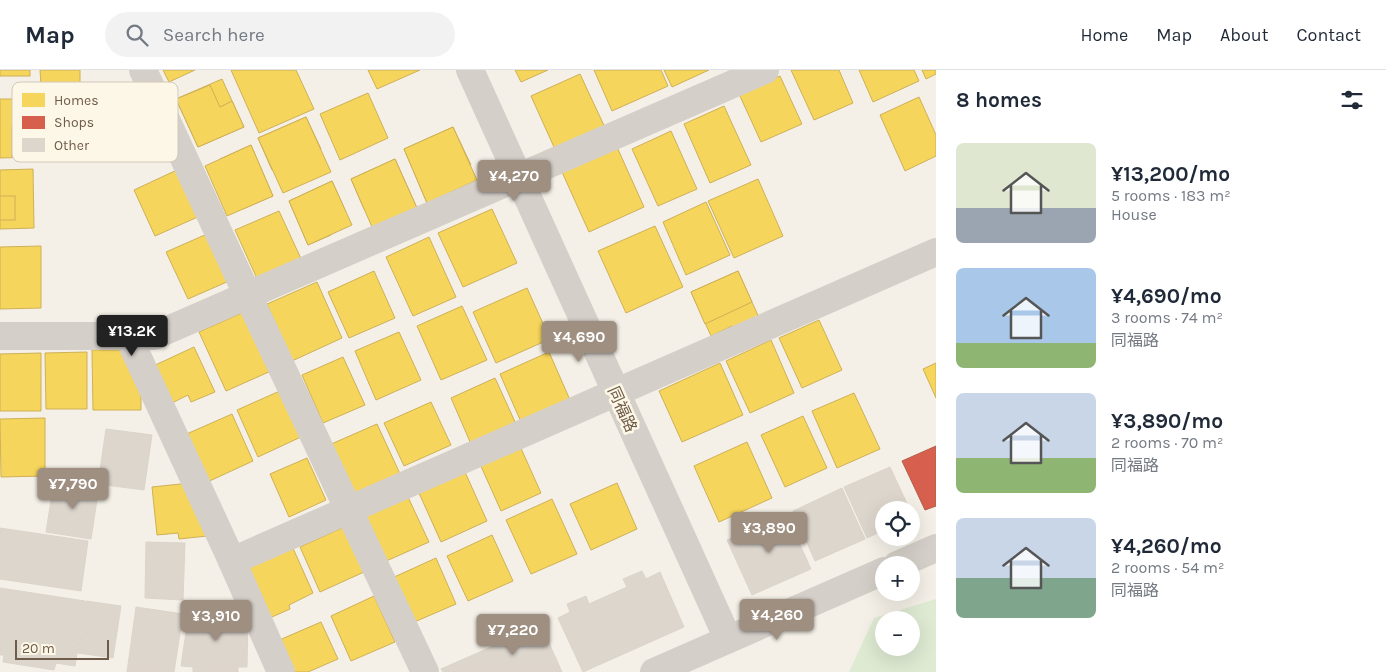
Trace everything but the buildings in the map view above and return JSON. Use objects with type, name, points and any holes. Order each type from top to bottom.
[{"type":"street","points":[[144,70],[150,82]]},
{"type":"street","name":"同福路","points":[[470,70],[728,639]]},
{"type":"street","points":[[0,336],[154,336],[765,70]]},
{"type":"street","points":[[178,144],[425,672]]},
{"type":"street","points":[[232,562],[936,252]]},
{"type":"street","points":[[128,336],[281,672]]},
{"type":"street","points":[[918,556],[936,548]]},
{"type":"street","points":[[654,672],[875,575]]},
{"type":"green space","points":[[936,599],[936,672],[849,672],[875,618],[875,656],[920,656],[920,611],[897,611]]}]
